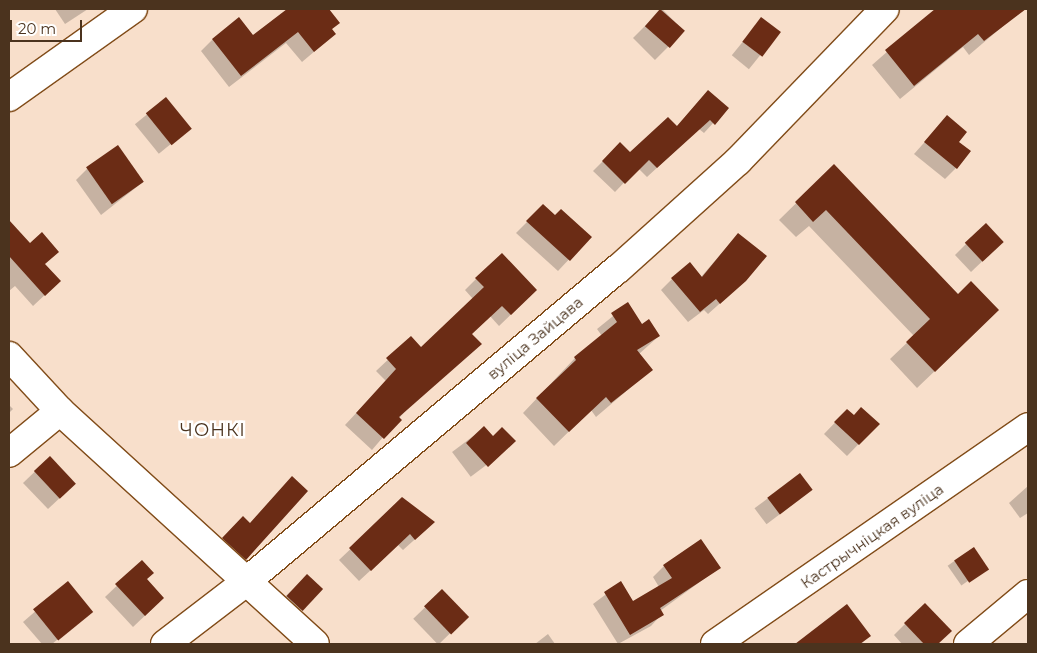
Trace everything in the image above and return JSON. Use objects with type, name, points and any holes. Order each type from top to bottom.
[{"type":"street","points":[[9,98],[133,9]]},
{"type":"street","name":"вуліца Зайцава","points":[[165,644],[247,581],[618,269],[738,160],[885,9]]},
{"type":"street","points":[[9,356],[60,411],[315,644]]},
{"type":"street","points":[[9,453],[60,411]]},
{"type":"street","name":"Кастрычніцкая вуліца","points":[[715,644],[1028,427]]},
{"type":"street","points":[[968,644],[1028,594]]},
{"type":"building","points":[[287,9],[329,9],[340,23],[332,29],[336,34],[314,52],[298,32],[241,76],[212,39],[239,17],[253,35]]},
{"type":"building","points":[[660,9],[685,31],[670,48],[645,26]]},
{"type":"building","points":[[935,9],[1026,9],[984,41],[978,34],[914,86],[885,50]]},
{"type":"building","points":[[761,17],[781,32],[762,57],[742,42]]},
{"type":"building","points":[[708,90],[729,108],[715,125],[710,120],[657,168],[649,160],[625,184],[602,161],[620,142],[630,152],[668,117],[677,126]]},
{"type":"building","points":[[166,97],[192,129],[172,145],[146,113]]},
{"type":"building","points":[[947,115],[967,132],[959,142],[971,151],[957,169],[924,142]]},
{"type":"building","points":[[118,145],[144,182],[112,204],[86,167]]},
{"type":"building","points":[[834,164],[958,294],[971,281],[999,310],[935,372],[906,342],[930,319],[826,210],[813,222],[795,202]]},
{"type":"building","points":[[543,204],[555,215],[561,209],[592,237],[570,261],[526,221]]},
{"type":"building","points":[[9,220],[30,243],[42,232],[59,252],[45,264],[61,281],[45,296],[9,256]]},
{"type":"building","points":[[986,223],[1004,242],[983,262],[965,243]]},
{"type":"building","points":[[738,233],[767,256],[746,281],[720,304],[716,299],[700,312],[671,278],[690,262],[702,277]]},
{"type":"building","points":[[502,253],[537,290],[511,315],[502,306],[472,334],[482,344],[399,417],[402,420],[384,439],[356,413],[396,369],[386,358],[411,336],[421,347],[484,287],[475,278]]},
{"type":"building","points":[[628,302],[642,324],[649,319],[660,336],[637,350],[653,370],[611,403],[606,397],[569,432],[536,398],[576,360],[574,357],[617,322],[611,313]]},
{"type":"building","points":[[861,407],[880,424],[859,445],[834,422],[847,409],[854,415]]},
{"type":"building","points":[[484,426],[493,436],[502,427],[516,441],[488,467],[466,443]]},
{"type":"building","points":[[50,456],[76,484],[60,499],[34,471]]},
{"type":"building","points":[[800,473],[813,490],[780,514],[767,498]]},
{"type":"building","points":[[292,476],[308,491],[246,560],[222,538],[243,516],[250,523]]},
{"type":"building","points":[[402,497],[435,522],[415,540],[410,534],[371,571],[349,548]]},
{"type":"building","points":[[701,539],[721,568],[660,608],[664,615],[630,635],[604,592],[621,581],[633,601],[672,578],[663,565]]},
{"type":"building","points":[[974,547],[989,569],[969,583],[954,560]]},
{"type":"building","points":[[142,560],[154,573],[147,579],[164,598],[145,616],[115,584]]},
{"type":"building","points":[[307,574],[323,589],[303,611],[287,596]]},
{"type":"building","points":[[68,581],[93,612],[58,640],[33,609]]},
{"type":"building","points":[[442,589],[469,617],[451,634],[424,606]]},
{"type":"building","points":[[925,603],[952,631],[938,644],[924,644],[904,623]]},
{"type":"building","points":[[847,604],[871,636],[860,644],[795,644]]},
{"type":"district","name":"ЧОНКІ","points":[[213,430]]}]
